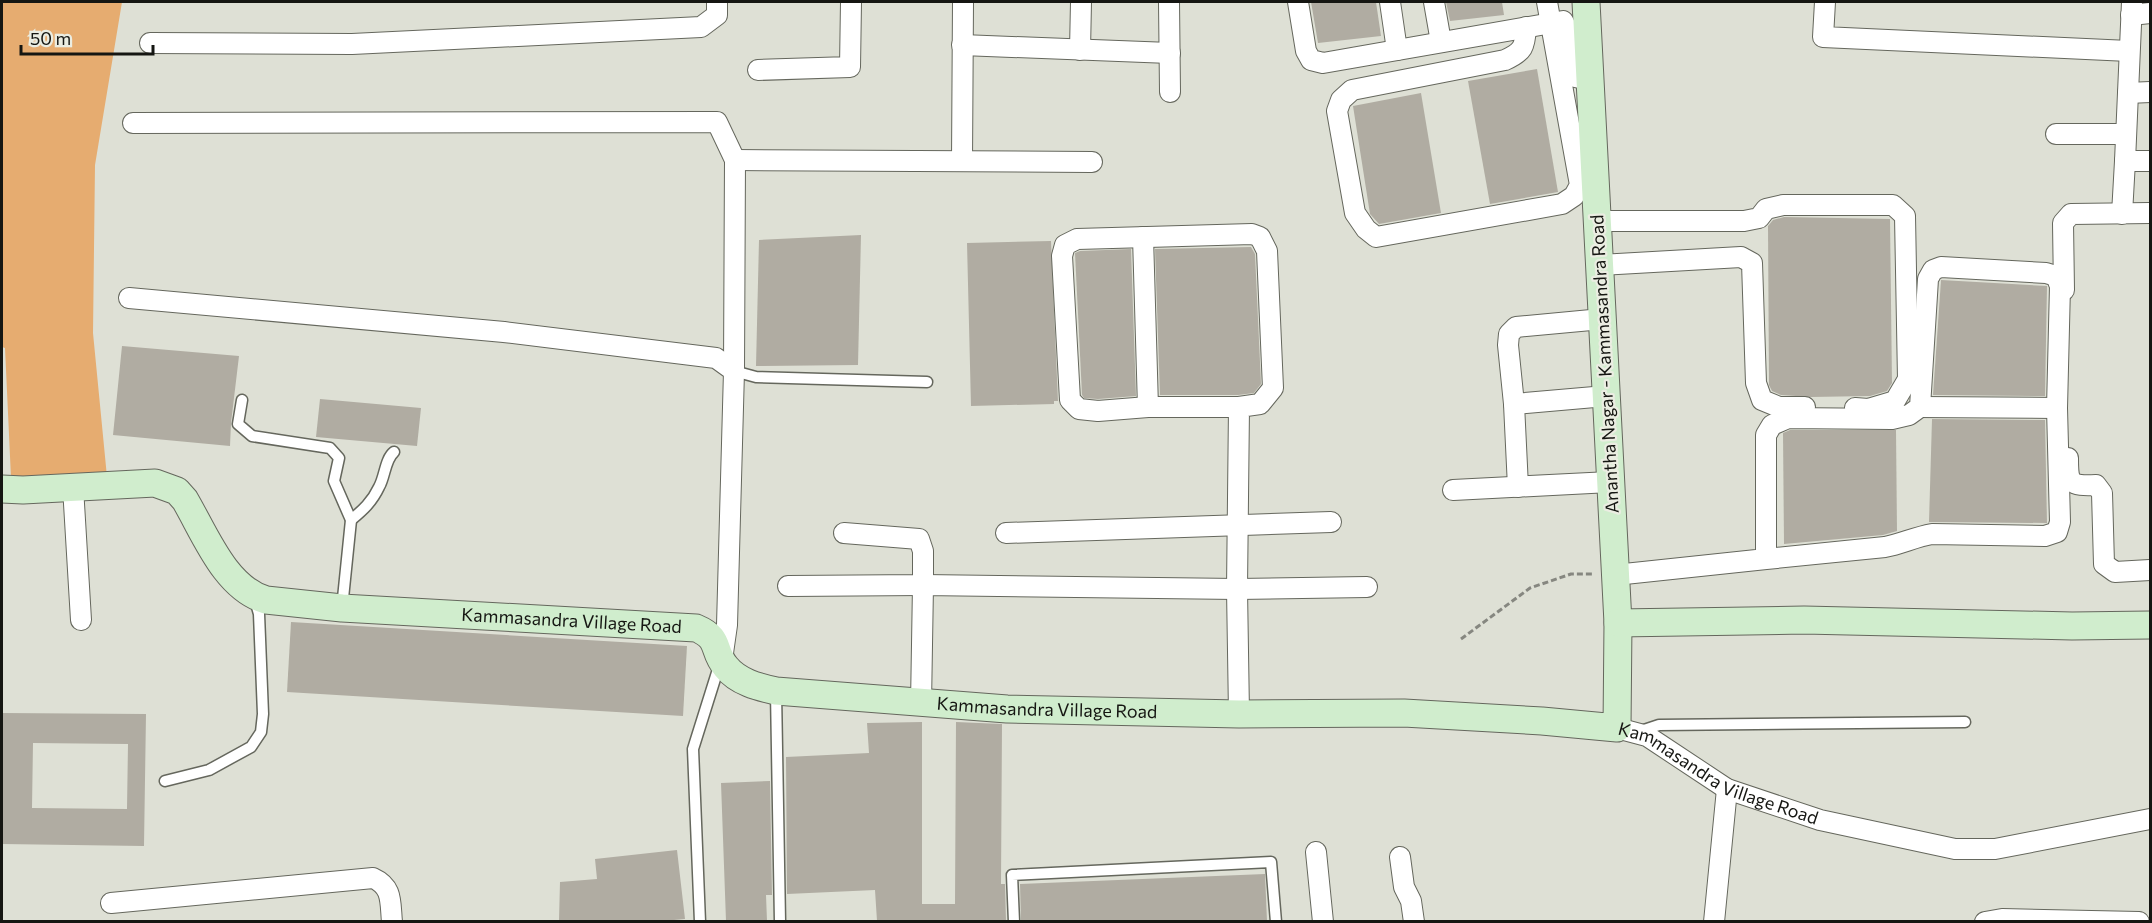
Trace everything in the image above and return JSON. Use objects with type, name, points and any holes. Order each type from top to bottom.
[{"type":"street","points":[[150,43],[352,44],[701,27],[717,15],[717,2]]},
{"type":"street","points":[[758,70],[850,67],[850,2]]},
{"type":"street","points":[[962,161],[963,2]]},
{"type":"street","points":[[1080,50],[1081,2]]},
{"type":"street","points":[[1169,2],[1170,92]]},
{"type":"street","points":[[1298,2],[1306,51],[1311,60],[1323,63],[1563,21],[1567,26],[1568,48],[1575,77],[1590,80]]},
{"type":"street","points":[[1390,2],[1397,50]]},
{"type":"street","points":[[1434,2],[1441,42]]},
{"type":"street","points":[[1526,27],[1525,41],[1519,54],[1505,60],[1352,90],[1341,100],[1338,111],[1355,213],[1366,230],[1376,237],[1562,204],[1574,196],[1580,185],[1547,2]]},
{"type":"street","name":"Anantha Nagar - Kammasandra Road","points":[[1586,2],[1615,575],[1627,730]]},
{"type":"street","points":[[1825,2],[1823,37],[2129,51]]},
{"type":"street","points":[[2122,214],[2131,8],[2151,13]]},
{"type":"street","points":[[962,45],[1170,53]]},
{"type":"street","points":[[2128,93],[2151,92]]},
{"type":"street","points":[[133,123],[717,122],[735,160],[734,371],[727,625],[722,660]]},
{"type":"street","points":[[2056,134],[2126,134]]},
{"type":"street","points":[[735,160],[1092,162]]},
{"type":"street","points":[[2125,160],[2151,161]]},
{"type":"street","points":[[1598,221],[1744,221],[1759,218],[1766,210],[1783,205],[1893,205],[1905,216],[1908,380],[1895,401],[1868,409],[1779,407],[1762,400],[1756,383],[1752,263],[1741,257],[1600,265]]},
{"type":"street","points":[[2151,213],[2071,214],[2063,222],[2068,478],[2078,485],[2096,485],[2100,489],[2104,564],[2115,572],[2151,570]]},
{"type":"street","points":[[1252,234],[1260,237],[1267,251],[1273,388],[1260,404],[1239,407],[1148,407],[1098,411],[1079,409],[1070,400],[1062,256],[1065,245],[1077,239],[1252,234]]},
{"type":"street","points":[[1143,237],[1148,407]]},
{"type":"street","points":[[1615,575],[1885,547],[1917,536],[1932,534],[2045,536],[2057,532],[2060,522],[2057,408],[2060,286],[2056,276],[2046,273],[1941,267],[1933,270],[1928,279],[1920,407]]},
{"type":"street","points":[[129,298],[504,332],[704,356],[716,358],[734,371]]},
{"type":"street","points":[[1518,487],[1509,334],[1516,327],[1602,319]]},
{"type":"street","points":[[1514,404],[1606,396]]},
{"type":"street","points":[[1239,407],[1237,589],[1239,714]]},
{"type":"street","points":[[1766,559],[1766,435],[1772,425],[1788,418],[1892,419],[1909,415],[1920,407],[2057,408]]},
{"type":"street","points":[[1453,490],[1610,482]]},
{"type":"street","name":"Kammasandra Village Road","points":[[2,489],[162,484],[177,491],[186,500],[227,572],[243,589],[254,596],[266,600],[342,608],[696,628],[713,638],[727,668],[742,680],[757,687],[776,691],[1008,709],[1239,714],[1404,713],[1542,721],[1627,730],[1647,735],[1727,789],[1820,820],[1955,849],[1995,849],[2151,819]]},
{"type":"street","points":[[73,488],[81,620]]},
{"type":"street","points":[[1006,532],[1331,522]]},
{"type":"street","points":[[844,533],[919,539],[923,551],[921,704]]},
{"type":"street","points":[[788,586],[923,585],[1237,589],[1366,587]]},
{"type":"street","points":[[1618,623],[1804,620],[2072,626],[2151,625]]},
{"type":"street","points":[[1714,921],[1727,789]]},
{"type":"street","points":[[1316,852],[1323,921]]},
{"type":"street","points":[[1400,857],[1404,886],[1411,901],[1414,921]]},
{"type":"street","points":[[111,903],[373,878],[383,883],[389,894],[392,921]]},
{"type":"street","points":[[1985,921],[2002,919],[2139,921]]},
{"type":"lane","points":[[734,371],[756,377],[927,382]]},
{"type":"lane","points":[[242,400],[238,424],[252,436],[330,448],[339,458],[334,481],[351,520],[342,608]]},
{"type":"lane","points":[[351,520],[370,504],[380,486],[388,457],[394,452]]},
{"type":"lane","points":[[165,781],[208,770],[250,747],[261,732],[263,714],[259,614],[254,596]]},
{"type":"lane","points":[[700,921],[693,749],[722,660]]},
{"type":"lane","points":[[776,691],[780,921]]},
{"type":"lane","points":[[1627,730],[1659,724],[1965,722]]},
{"type":"lane","points":[[1014,921],[1012,875],[1271,862],[1276,921]]},
{"type":"path","points":[[1461,639],[1530,588],[1571,573]]},
{"type":"shaded area","points":[[2,2],[122,2],[95,165],[93,333],[107,477],[11,478],[5,348],[2,347]]},
{"type":"building","points":[[1311,2],[1376,2],[1381,36],[1318,43]]},
{"type":"building","points":[[1446,2],[1502,2],[1504,15],[1450,21]]},
{"type":"building","points":[[1537,69],[1558,192],[1490,204],[1468,81]]},
{"type":"building","points":[[1421,93],[1441,213],[1379,224],[1370,214],[1353,106]]},
{"type":"building","points":[[1784,217],[1890,219],[1892,383],[1887,391],[1870,396],[1811,397],[1781,395],[1772,391],[1769,385],[1768,226],[1773,220]]},
{"type":"building","points":[[861,235],[858,365],[756,366],[759,240]]},
{"type":"building","points":[[1051,241],[1058,401],[1054,401],[1054,404],[971,406],[967,243]]},
{"type":"building","points":[[1251,247],[1255,254],[1261,384],[1254,393],[1238,395],[1160,395],[1155,249]]},
{"type":"building","points":[[1131,249],[1136,396],[1084,398],[1082,395],[1075,253]]},
{"type":"building","points":[[1941,280],[2047,286],[2045,396],[1933,395]]},
{"type":"building","points":[[122,346],[239,356],[230,446],[113,435]]},
{"type":"building","points":[[320,399],[421,408],[417,446],[316,437]]},
{"type":"building","points":[[1932,419],[2045,420],[2047,523],[1929,522]]},
{"type":"building","points":[[1790,430],[1896,430],[1897,531],[1883,535],[1784,544],[1783,433]]},
{"type":"building","points":[[291,622],[687,646],[683,716],[287,692]]},
{"type":"building","points":[[2,713],[146,714],[144,846],[2,844]],"holes":[[[33,743],[128,744],[127,809],[32,808]]]},
{"type":"building","points":[[922,722],[922,904],[955,904],[956,722],[1002,724],[1001,884],[1005,884],[1006,921],[877,921],[875,890],[787,894],[786,757],[869,753],[867,723]]},
{"type":"building","points":[[770,781],[772,895],[766,895],[767,921],[726,921],[721,783]]},
{"type":"building","points":[[677,850],[685,919],[559,921],[560,882],[597,879],[595,859]]},
{"type":"building","points":[[1265,874],[1267,921],[1021,921],[1020,884]]}]
